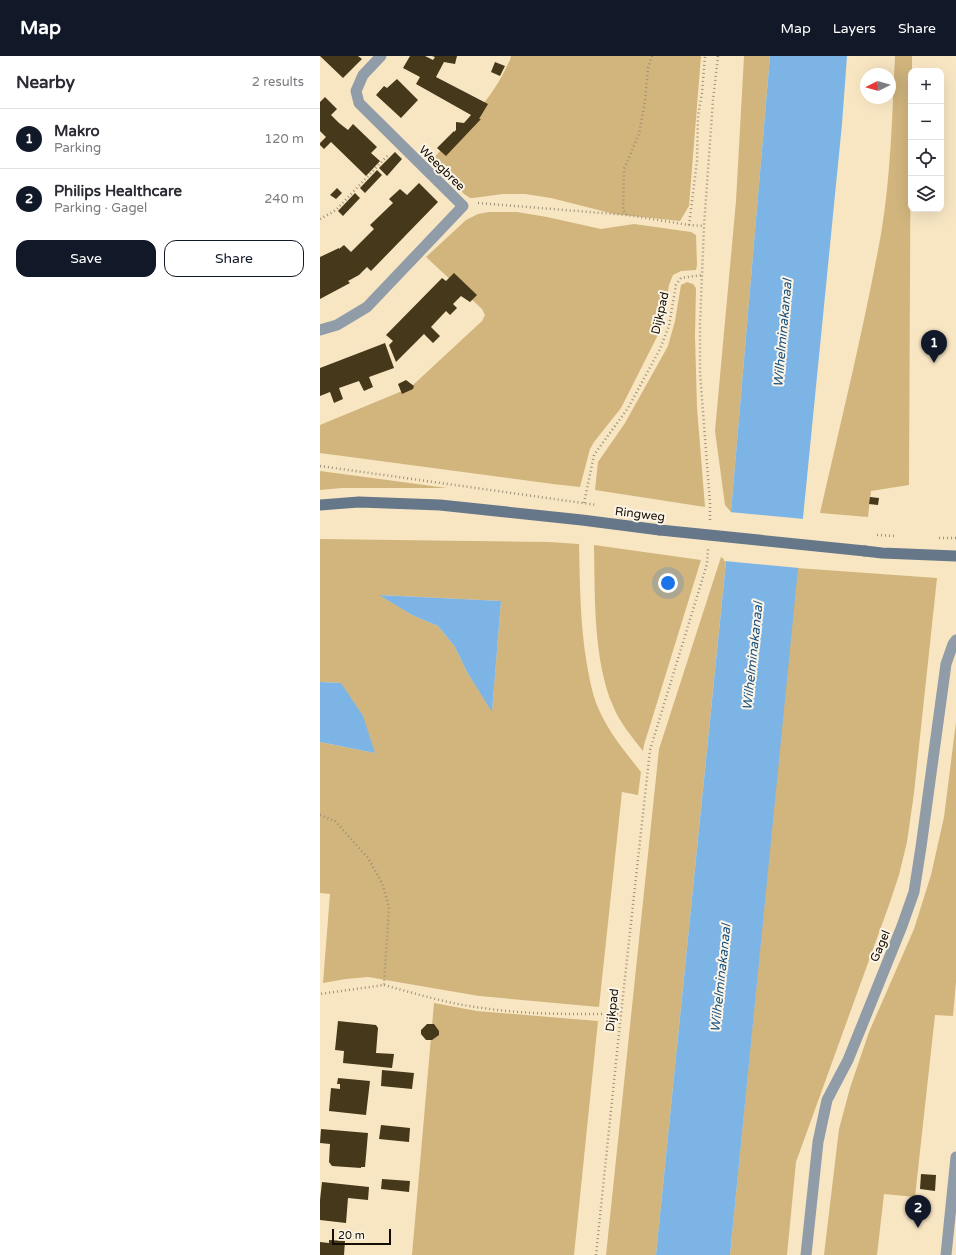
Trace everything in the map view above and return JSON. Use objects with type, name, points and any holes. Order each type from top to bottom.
[{"type":"main road","name":"Ringweg","points":[[320,505],[359,502],[440,505],[882,553],[956,556]]},
{"type":"street","name":"Weegbree","points":[[320,330],[337,325],[367,306],[463,206],[359,103],[356,91],[364,75],[382,56]]},
{"type":"street","name":"Gagel","points":[[806,1255],[818,1142],[827,1100],[848,1060],[902,926],[914,892],[946,664],[953,644],[956,640]]},
{"type":"street","points":[[946,1255],[956,1157]]},
{"type":"path","points":[[627,216],[623,210],[622,186],[624,169],[639,134],[645,101],[648,68],[652,56]]},
{"type":"path","points":[[689,225],[697,162],[698,116],[705,56]]},
{"type":"path","name":"Dijkpad","points":[[320,466],[584,503],[594,454],[628,408],[660,349],[669,326],[676,285],[681,278],[702,275],[713,100],[718,56]]},
{"type":"path","points":[[320,219],[336,210],[399,144]]},
{"type":"path","points":[[463,206],[471,202],[627,216],[704,226]]},
{"type":"path","name":"Dijkpad","points":[[596,1255],[621,1014],[649,768]]},
{"type":"path","points":[[320,815],[335,821],[368,858],[382,883],[389,907],[384,985]]},
{"type":"path","points":[[320,994],[384,985],[437,999],[483,1008],[547,1014],[621,1014]]},
{"type":"shaded area","points":[[511,56],[701,56],[689,206],[680,221],[614,214],[551,198],[525,194],[503,194],[470,198],[464,194],[431,161],[490,95],[505,70]]},
{"type":"shaded area","points":[[744,56],[770,56],[731,512],[725,505],[715,431],[736,201]]},
{"type":"shaded area","points":[[895,56],[912,56],[912,68],[908,68],[908,212],[910,212],[909,485],[871,491],[868,517],[820,513],[860,339],[881,234],[889,168],[893,104],[896,104],[896,68],[894,68]]},
{"type":"shaded area","points":[[489,212],[517,212],[601,229],[634,224],[691,232],[696,235],[696,270],[681,271],[673,275],[669,285],[662,327],[621,408],[590,449],[580,487],[320,453],[320,425],[407,389],[482,321],[485,315],[482,309],[426,257],[466,220],[478,214]]},
{"type":"shaded area","points":[[687,282],[693,284],[696,288],[695,336],[697,408],[705,507],[595,490],[598,462],[625,423],[668,346],[675,321],[681,285]]},
{"type":"shaded area","points":[[320,471],[447,488],[342,488],[320,490]]},
{"type":"shaded area","points":[[320,539],[549,542],[579,544],[583,635],[587,665],[594,695],[600,712],[609,728],[641,772],[638,795],[622,792],[599,1007],[479,996],[368,977],[323,983],[330,894],[320,893],[320,742],[375,753],[341,683],[320,682]],"holes":[[[380,595],[501,601],[492,711],[467,672],[455,647],[438,626],[412,615]]]},
{"type":"shaded area","points":[[594,545],[701,560],[643,751],[626,730],[613,706],[606,688],[598,648],[596,627]]},
{"type":"shaded area","points":[[721,557],[726,561],[656,1255],[606,1255],[659,749]]},
{"type":"shaded area","points":[[797,568],[937,578],[914,793],[907,842],[899,875],[889,905],[796,1162],[787,1255],[730,1255]]},
{"type":"shaded area","points":[[956,722],[956,982],[953,1016],[935,1015],[915,1197],[884,1194],[877,1255],[824,1255],[839,1129],[850,1088],[869,1032],[914,929],[931,875],[944,817]]},
{"type":"shaded area","points":[[434,1003],[477,1011],[598,1021],[574,1255],[412,1255]]},
{"type":"water","name":"Wilhelminakanaal","points":[[770,56],[847,56],[842,124],[730,1255],[656,1255],[731,512]]},
{"type":"water","points":[[379,595],[501,601],[492,712],[467,672],[455,647],[438,626],[412,615]]},
{"type":"water","points":[[320,682],[341,683],[363,716],[375,753],[320,742]]},
{"type":"pier","points":[[729,512],[804,519],[799,568],[724,561]]},
{"type":"building","points":[[320,56],[358,56],[362,59],[343,78]]},
{"type":"building","points":[[410,56],[425,56],[433,60],[435,57],[432,56],[457,56],[455,64],[444,62],[436,77],[488,104],[479,119],[481,119],[446,156],[437,148],[456,130],[456,122],[464,123],[471,115],[416,84],[420,77],[403,68]]},
{"type":"building","points":[[495,62],[505,66],[500,76],[491,72]]},
{"type":"building","points":[[397,79],[418,100],[401,118],[376,95],[384,86],[387,88]]},
{"type":"building","points":[[325,97],[337,109],[331,115],[339,123],[348,130],[353,124],[377,147],[371,153],[380,161],[366,176],[331,142],[324,149],[320,145],[326,137],[320,131],[320,102]]},
{"type":"building","points":[[395,152],[402,159],[387,176],[379,168]]},
{"type":"building","points":[[377,170],[382,175],[365,193],[360,188]]},
{"type":"building","points":[[419,183],[438,202],[371,271],[367,267],[359,275],[348,281],[350,283],[320,299],[320,257],[339,249],[344,245],[351,252],[374,229],[370,225],[393,203],[389,199],[400,189],[407,195]]},
{"type":"building","points":[[337,188],[342,193],[336,199],[330,195]]},
{"type":"building","points":[[355,193],[360,198],[343,216],[338,211]]},
{"type":"building","points":[[454,273],[477,295],[470,302],[461,296],[453,304],[457,308],[450,315],[446,311],[431,327],[440,336],[433,343],[424,334],[396,362],[389,345],[393,341],[386,335],[442,278],[446,281]]},
{"type":"building","points":[[385,343],[394,368],[369,377],[373,387],[364,391],[359,381],[339,388],[343,399],[334,403],[330,392],[320,396],[320,368]]},
{"type":"building","points":[[406,380],[414,386],[413,389],[402,394],[398,384]]},
{"type":"building","points":[[870,497],[879,498],[878,505],[869,504]]},
{"type":"building","points":[[338,1021],[376,1025],[378,1028],[376,1053],[394,1054],[392,1068],[343,1063],[344,1051],[335,1050]]},
{"type":"building","points":[[427,1024],[434,1024],[439,1031],[439,1035],[432,1040],[426,1040],[421,1034],[421,1030]]},
{"type":"building","points":[[382,1070],[414,1073],[412,1089],[381,1086]]},
{"type":"building","points":[[338,1078],[370,1081],[366,1115],[329,1111],[331,1088],[340,1089],[340,1084],[337,1084]]},
{"type":"building","points":[[381,1125],[410,1128],[409,1142],[379,1139]]},
{"type":"building","points":[[321,1129],[368,1133],[365,1167],[332,1166],[329,1162],[330,1144],[320,1143]]},
{"type":"building","points":[[921,1174],[936,1175],[935,1191],[920,1189]]},
{"type":"building","points":[[382,1179],[410,1181],[409,1192],[381,1189]]},
{"type":"building","points":[[322,1182],[369,1187],[368,1200],[348,1198],[346,1223],[320,1220]]},
{"type":"building","points":[[329,1240],[345,1241],[344,1255],[320,1255],[320,1242],[329,1243]]},
{"type":"place","name":"Makro","points":[[934,363]]},
{"type":"place","name":"Philips Healthcare","points":[[918,1228]]}]
